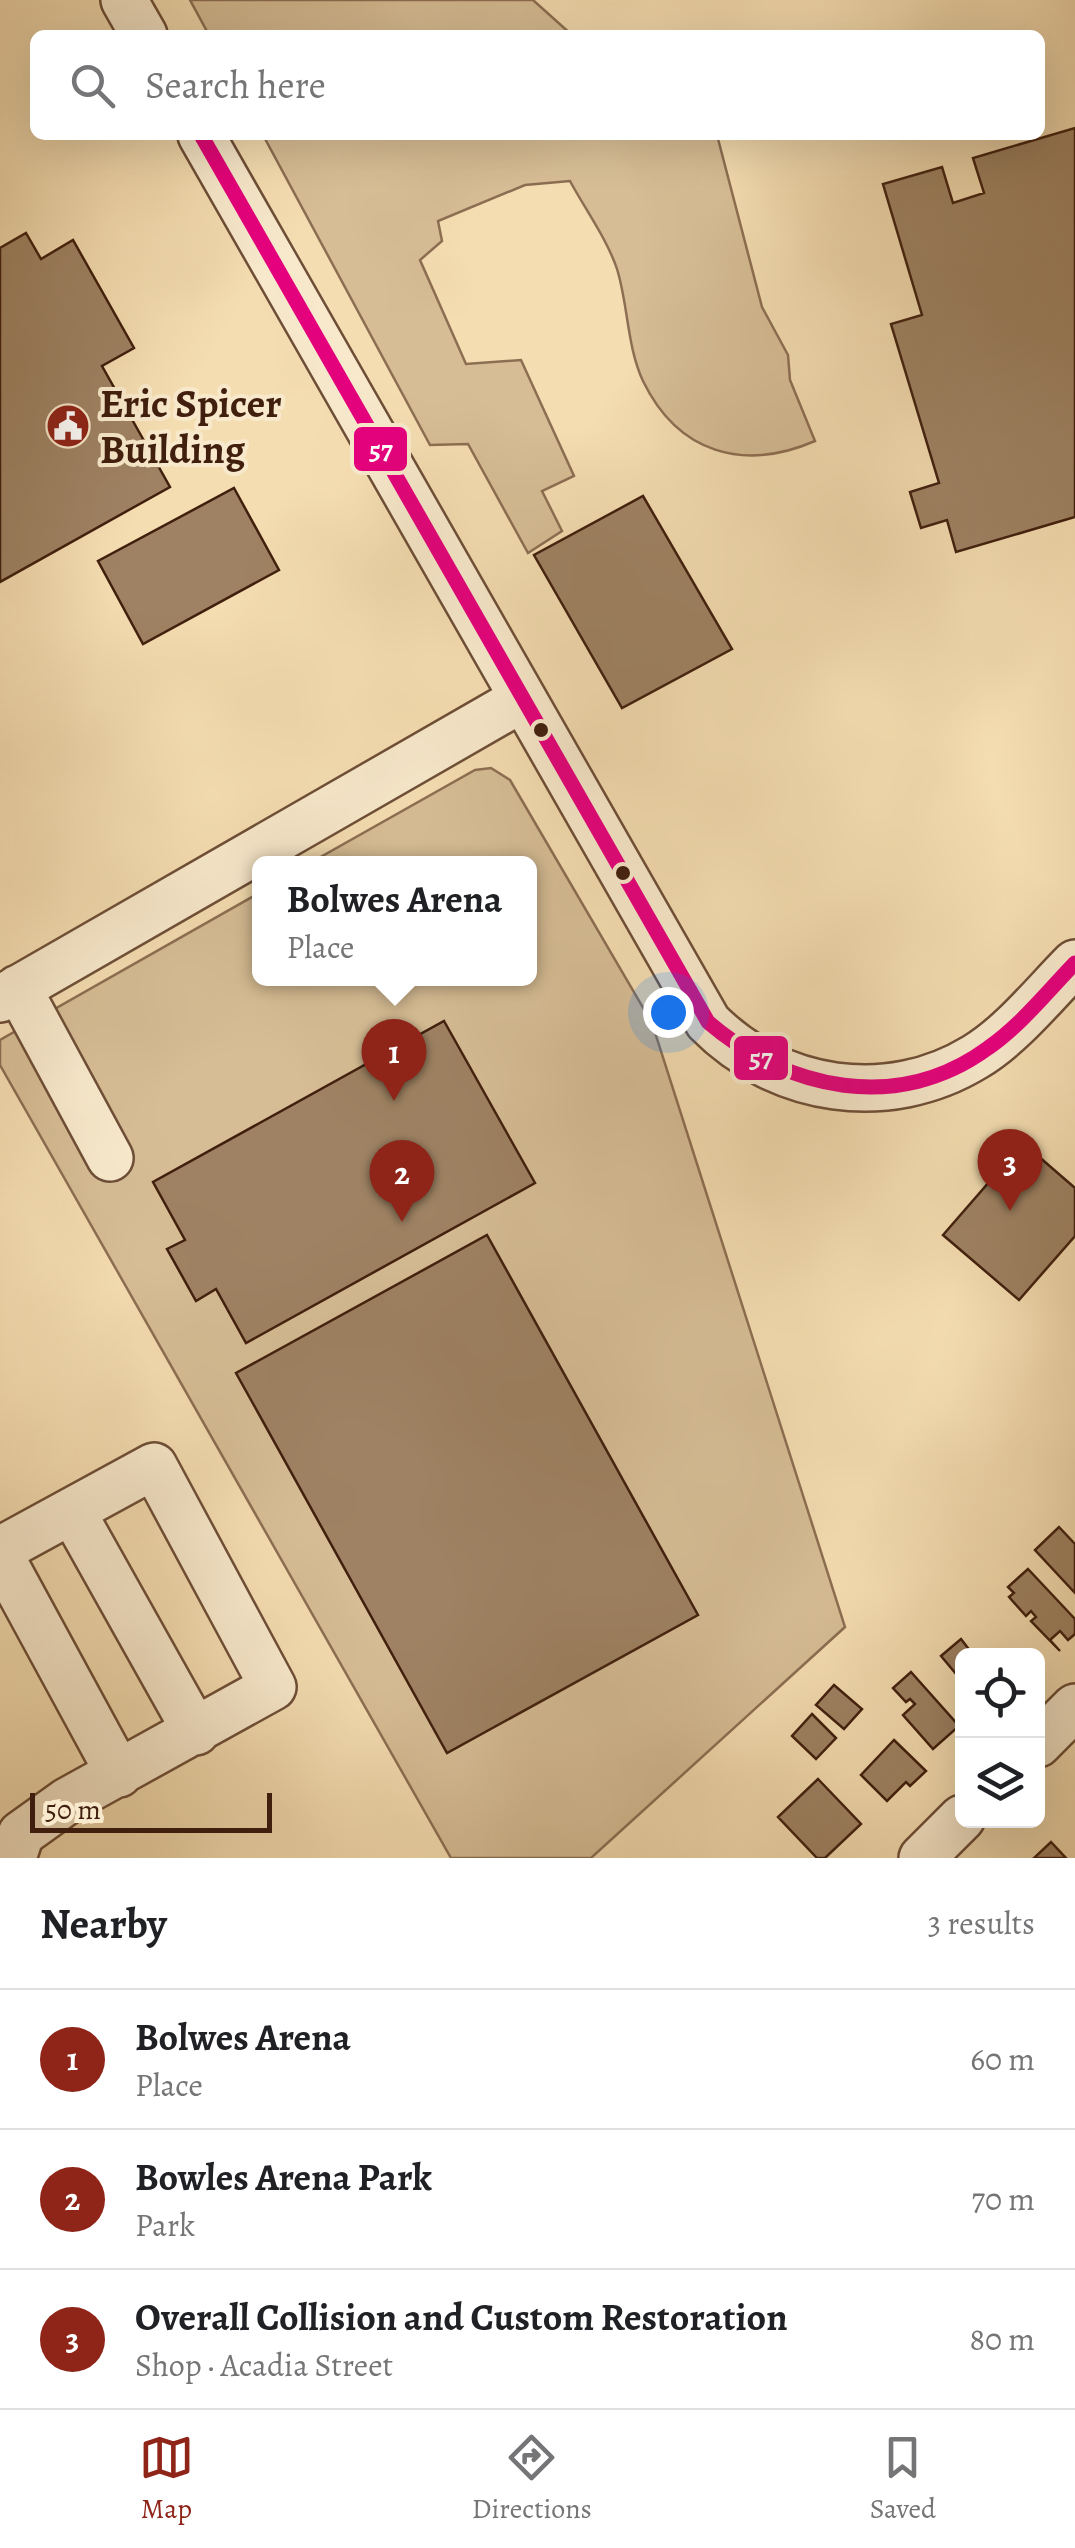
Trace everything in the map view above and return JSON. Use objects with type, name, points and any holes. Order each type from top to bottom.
[{"type":"street","points":[[124,0],[141,30]]},
{"type":"street","points":[[204,140],[708,1022],[761,1064],[802,1081],[846,1088],[891,1087],[934,1076],[993,1044],[1075,962]]},
{"type":"street","points":[[110,1158],[9,994],[522,699]]},
{"type":"street","points":[[13,1858],[20,1834],[67,1801],[119,1774],[196,1732],[273,1687],[154,1466],[0,1553],[119,1774]]},
{"type":"street","points":[[72,1511],[196,1732]]},
{"type":"street","points":[[1044,1738],[1075,1707]]},
{"type":"street","points":[[922,1858],[955,1825]]},
{"type":"shaded area","points":[[190,0],[533,0],[566,30],[206,30]]},
{"type":"shaded area","points":[[266,140],[718,140],[762,307],[788,355],[790,380],[815,441],[763,455],[715,450],[694,440],[657,406],[634,354],[613,258],[570,181],[525,185],[438,221],[442,241],[420,260],[466,364],[521,360],[574,476],[542,491],[562,531],[528,553],[468,444],[430,445]]},
{"type":"shaded area","points":[[491,768],[510,780],[652,1023],[845,1627],[591,1858],[451,1858],[0,1065],[0,1040],[252,897],[252,986],[537,986],[537,856],[322,856],[475,770]]},
{"type":"building","points":[[1075,128],[1075,517],[956,552],[947,520],[921,528],[910,492],[939,483],[891,324],[922,315],[883,184],[942,167],[953,203],[984,193],[973,158],[1045,140]]},
{"type":"building","name":"Eric Spicer Building","points":[[26,233],[41,259],[73,240],[134,348],[102,366],[170,487],[0,582],[0,248]]},
{"type":"building","points":[[234,488],[279,570],[143,644],[98,561]]},
{"type":"building","points":[[643,496],[732,649],[622,708],[534,555]]},
{"type":"building","points":[[444,1021],[535,1183],[246,1343],[216,1289],[196,1301],[167,1249],[185,1240],[153,1182]]},
{"type":"building","points":[[1023,1143],[1075,1188],[1075,1236],[1019,1300],[943,1235]]},
{"type":"building","points":[[487,1235],[698,1615],[447,1753],[236,1373]]},
{"type":"building","points":[[1059,1527],[1075,1544],[1075,1593],[1035,1550]]},
{"type":"building","points":[[1028,1569],[1075,1619],[1075,1634],[1068,1640],[1060,1631],[1050,1640],[1060,1651],[1031,1621],[1036,1617],[1031,1611],[1026,1616],[1009,1597],[1014,1593],[1008,1587]]},
{"type":"building","points":[[961,1639],[968,1648],[955,1648],[955,1673],[941,1656]]},
{"type":"building","points":[[911,1672],[955,1722],[955,1730],[933,1749],[903,1715],[915,1704],[910,1699],[906,1702],[893,1688]]},
{"type":"building","points":[[834,1685],[862,1709],[844,1729],[816,1705]]},
{"type":"building","points":[[812,1714],[836,1738],[816,1759],[792,1736]]},
{"type":"building","points":[[894,1740],[926,1771],[910,1786],[906,1782],[887,1801],[861,1775]]},
{"type":"building","points":[[818,1779],[861,1824],[825,1858],[817,1858],[778,1817]]},
{"type":"building","points":[[1051,1842],[1066,1858],[1034,1858]]},
{"type":"transit line","name":"57","points":[[204,140],[708,1022],[772,1064],[808,1078],[881,1087],[953,1069],[988,1048],[1023,1019],[1075,963]]},
{"type":"place","name":"Eric Spicer Building","points":[[68,426]]},
{"type":"place","name":"Bolwes Arena","points":[[394,1101]]},
{"type":"place","name":"Overall Collision and Custom Restoration","points":[[1010,1211]]},
{"type":"place","name":"Bowles Arena Park","points":[[402,1222]]}]
